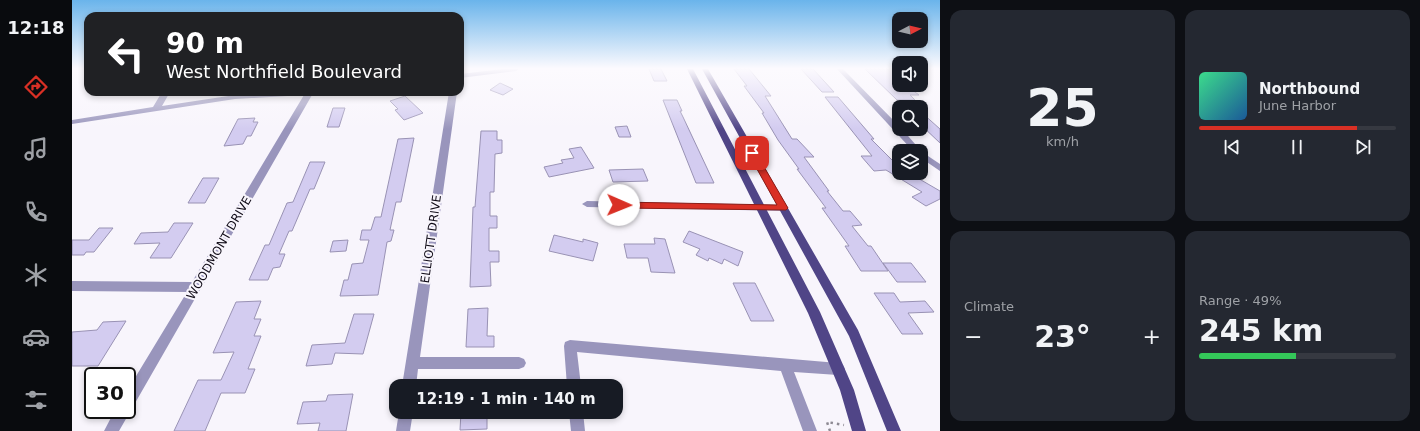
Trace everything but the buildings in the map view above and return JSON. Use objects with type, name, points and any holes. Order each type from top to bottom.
[{"type":"main road","points":[[701,89],[814,312],[847,390],[859,431]]},
{"type":"main road","points":[[717,89],[854,334],[894,431]]},
{"type":"street","points":[[860,89],[911,144]]},
{"type":"street","points":[[156,109],[164,96]]},
{"type":"street","points":[[72,122],[235,97],[254,96]]},
{"type":"street","name":"WOODMONT DRIVE","points":[[136,389],[308,96]]},
{"type":"street","name":"ELLIOTT DRIVE","points":[[411,379],[452,96]]},
{"type":"street","points":[[928,159],[940,168]]},
{"type":"street","points":[[587,204],[783,208]]},
{"type":"street","points":[[72,286],[197,287]]},
{"type":"street","points":[[573,379],[570,346],[786,366],[838,369]]},
{"type":"street","points":[[413,362],[519,363]]},
{"type":"street","points":[[786,366],[810,431]]},
{"type":"street","points":[[111,431],[118,419]]},
{"type":"street","points":[[403,431],[405,419]]},
{"type":"street","points":[[577,419],[578,431]]},
{"type":"path","points":[[830,431],[827,422],[844,425]]},
{"type":"route","points":[[619,205],[783,208],[752,153]]}]
